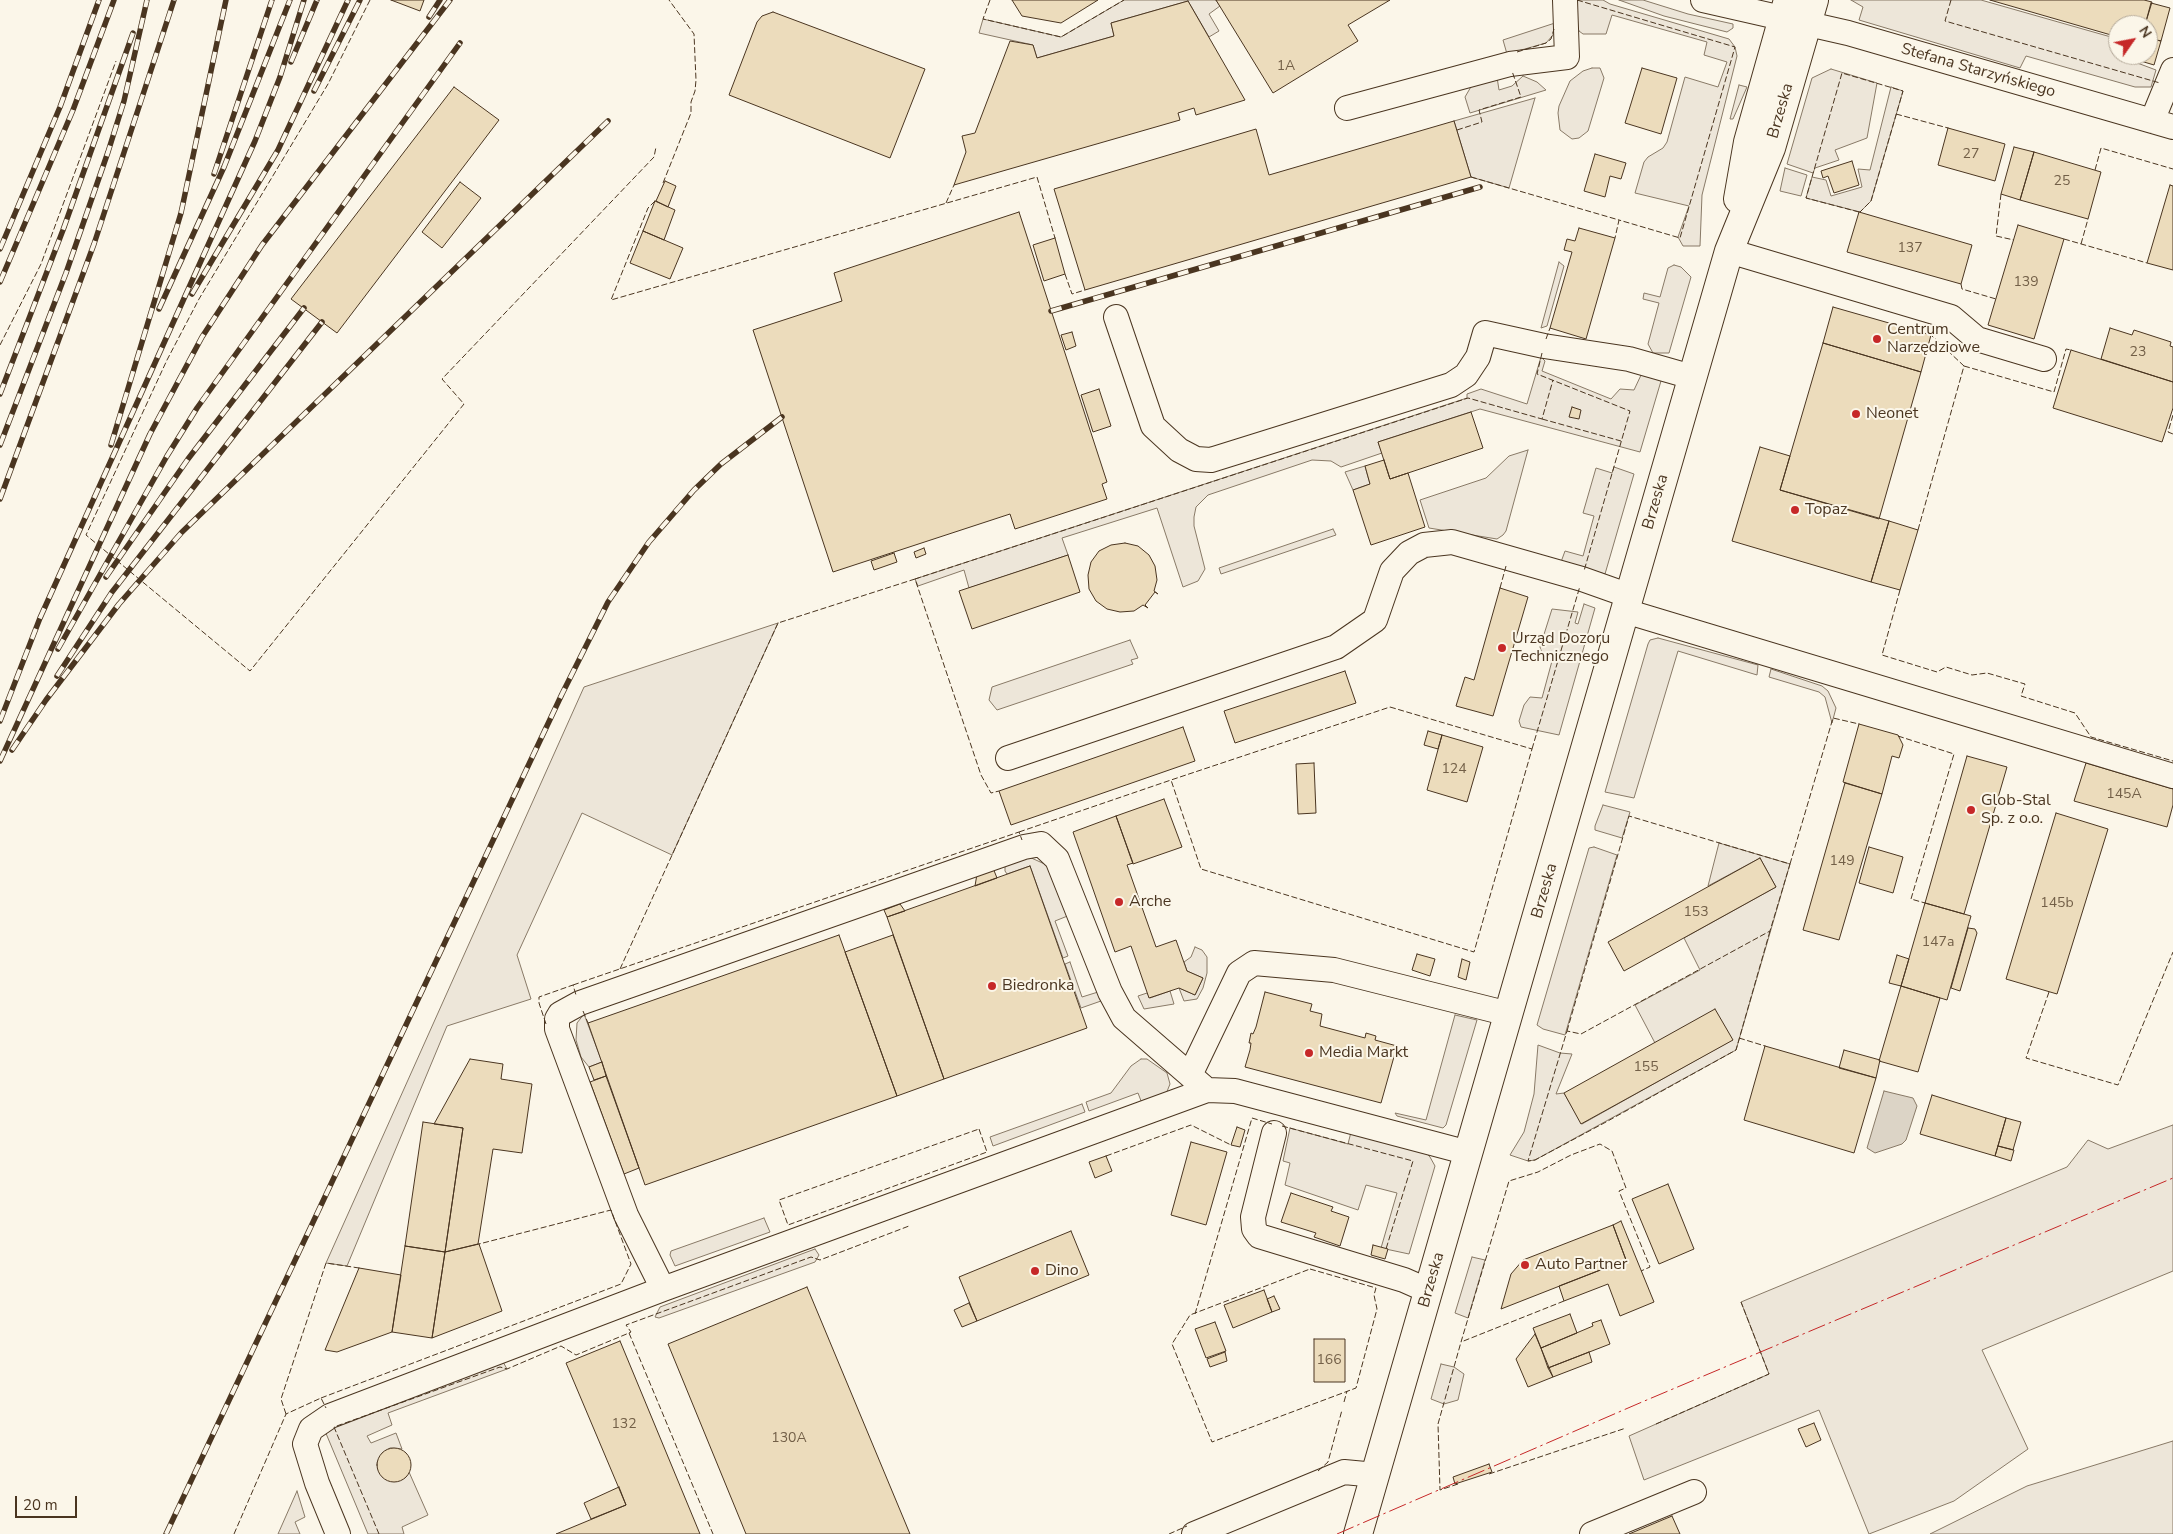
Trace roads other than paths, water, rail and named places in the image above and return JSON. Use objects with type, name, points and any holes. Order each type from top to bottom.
[{"type":"main road","name":"Brzeska","points":[[1358,1534],[1729,250],[1748,142],[1798,11]]},
{"type":"street","points":[[1347,108],[1510,64],[1567,57],[1566,0]]},
{"type":"street","name":"Stefana Starzyńskiego","points":[[1703,0],[1798,11],[1848,33],[2163,124]]},
{"type":"street","points":[[2163,124],[2173,70]]},
{"type":"street","points":[[1729,250],[1951,317],[1977,339],[2044,359]]},
{"type":"street","points":[[1116,317],[1153,426],[1179,450],[1196,459],[1210,460],[1451,385],[1466,375],[1478,357],[1484,333],[1544,346],[1629,358],[1692,377]]},
{"type":"street","points":[[1008,758],[1336,647],[1375,620],[1392,571],[1409,553],[1424,545],[1452,542],[1582,579],[1627,604],[2173,776]]},
{"type":"street","points":[[663,1289],[626,1215],[558,1029],[556,1019],[560,1014],[580,1003],[1024,848],[1041,844],[1057,859],[1110,992],[1124,1018],[1199,1082],[1469,1153]]},
{"type":"street","points":[[338,1534],[317,1483],[305,1444],[311,1429],[330,1416],[1199,1082],[1239,973],[1254,963],[1334,970],[1509,1014]]},
{"type":"street","points":[[1274,1133],[1253,1217],[1254,1230],[1259,1236],[1404,1280],[1429,1290]]},
{"type":"street","points":[[1194,1534],[1344,1472],[1376,1475]]},
{"type":"street","points":[[1592,1534],[1694,1492]]},
{"type":"railway","points":[[0,249],[60,107],[99,0]]},
{"type":"railway","points":[[0,282],[73,110],[114,0]]},
{"type":"railway","points":[[0,445],[66,273],[108,152],[124,101],[147,0]]},
{"type":"railway","points":[[0,499],[94,244],[174,0]]},
{"type":"railway","points":[[111,445],[181,213],[226,0]]},
{"type":"railway","points":[[214,174],[272,0]]},
{"type":"railway","points":[[159,309],[224,167],[290,0]]},
{"type":"railway","points":[[0,721],[40,618],[255,141],[280,77],[304,0]]},
{"type":"railway","points":[[291,62],[317,0]]},
{"type":"railway","points":[[192,294],[278,150],[348,0]]},
{"type":"railway","points":[[314,91],[360,0]]},
{"type":"railway","points":[[429,17],[440,0]]},
{"type":"railway","points":[[0,761],[150,434],[202,337],[262,245],[450,0]]},
{"type":"railway","points":[[0,394],[63,230],[133,33]]},
{"type":"railway","points":[[58,649],[167,456],[197,408],[460,43]]},
{"type":"railway","points":[[12,750],[46,700],[119,604],[182,532],[608,121]]},
{"type":"railway","points":[[1051,311],[1480,187]]},
{"type":"railway","points":[[106,577],[188,459],[304,308]]},
{"type":"railway","points":[[57,676],[112,592],[322,322]]},
{"type":"railway","points":[[166,1534],[562,694],[608,602],[649,542],[694,490],[721,464],[782,417]]},
{"type":"place","name":"Centrum Narzędziowe","points":[[1877,339]]},
{"type":"place","name":"Neonet","points":[[1856,414]]},
{"type":"place","name":"Topaz","points":[[1795,510]]},
{"type":"place","name":"Urząd Dozoru Technicznego","points":[[1502,648]]},
{"type":"place","name":"Glob-Stal Sp. z o.o.","points":[[1971,810]]},
{"type":"place","name":"Arche","points":[[1119,902]]},
{"type":"place","name":"Biedronka","points":[[992,986]]},
{"type":"place","name":"Media Markt","points":[[1309,1053]]},
{"type":"place","name":"Auto Partner","points":[[1525,1265]]},
{"type":"place","name":"Dino","points":[[1035,1271]]}]
